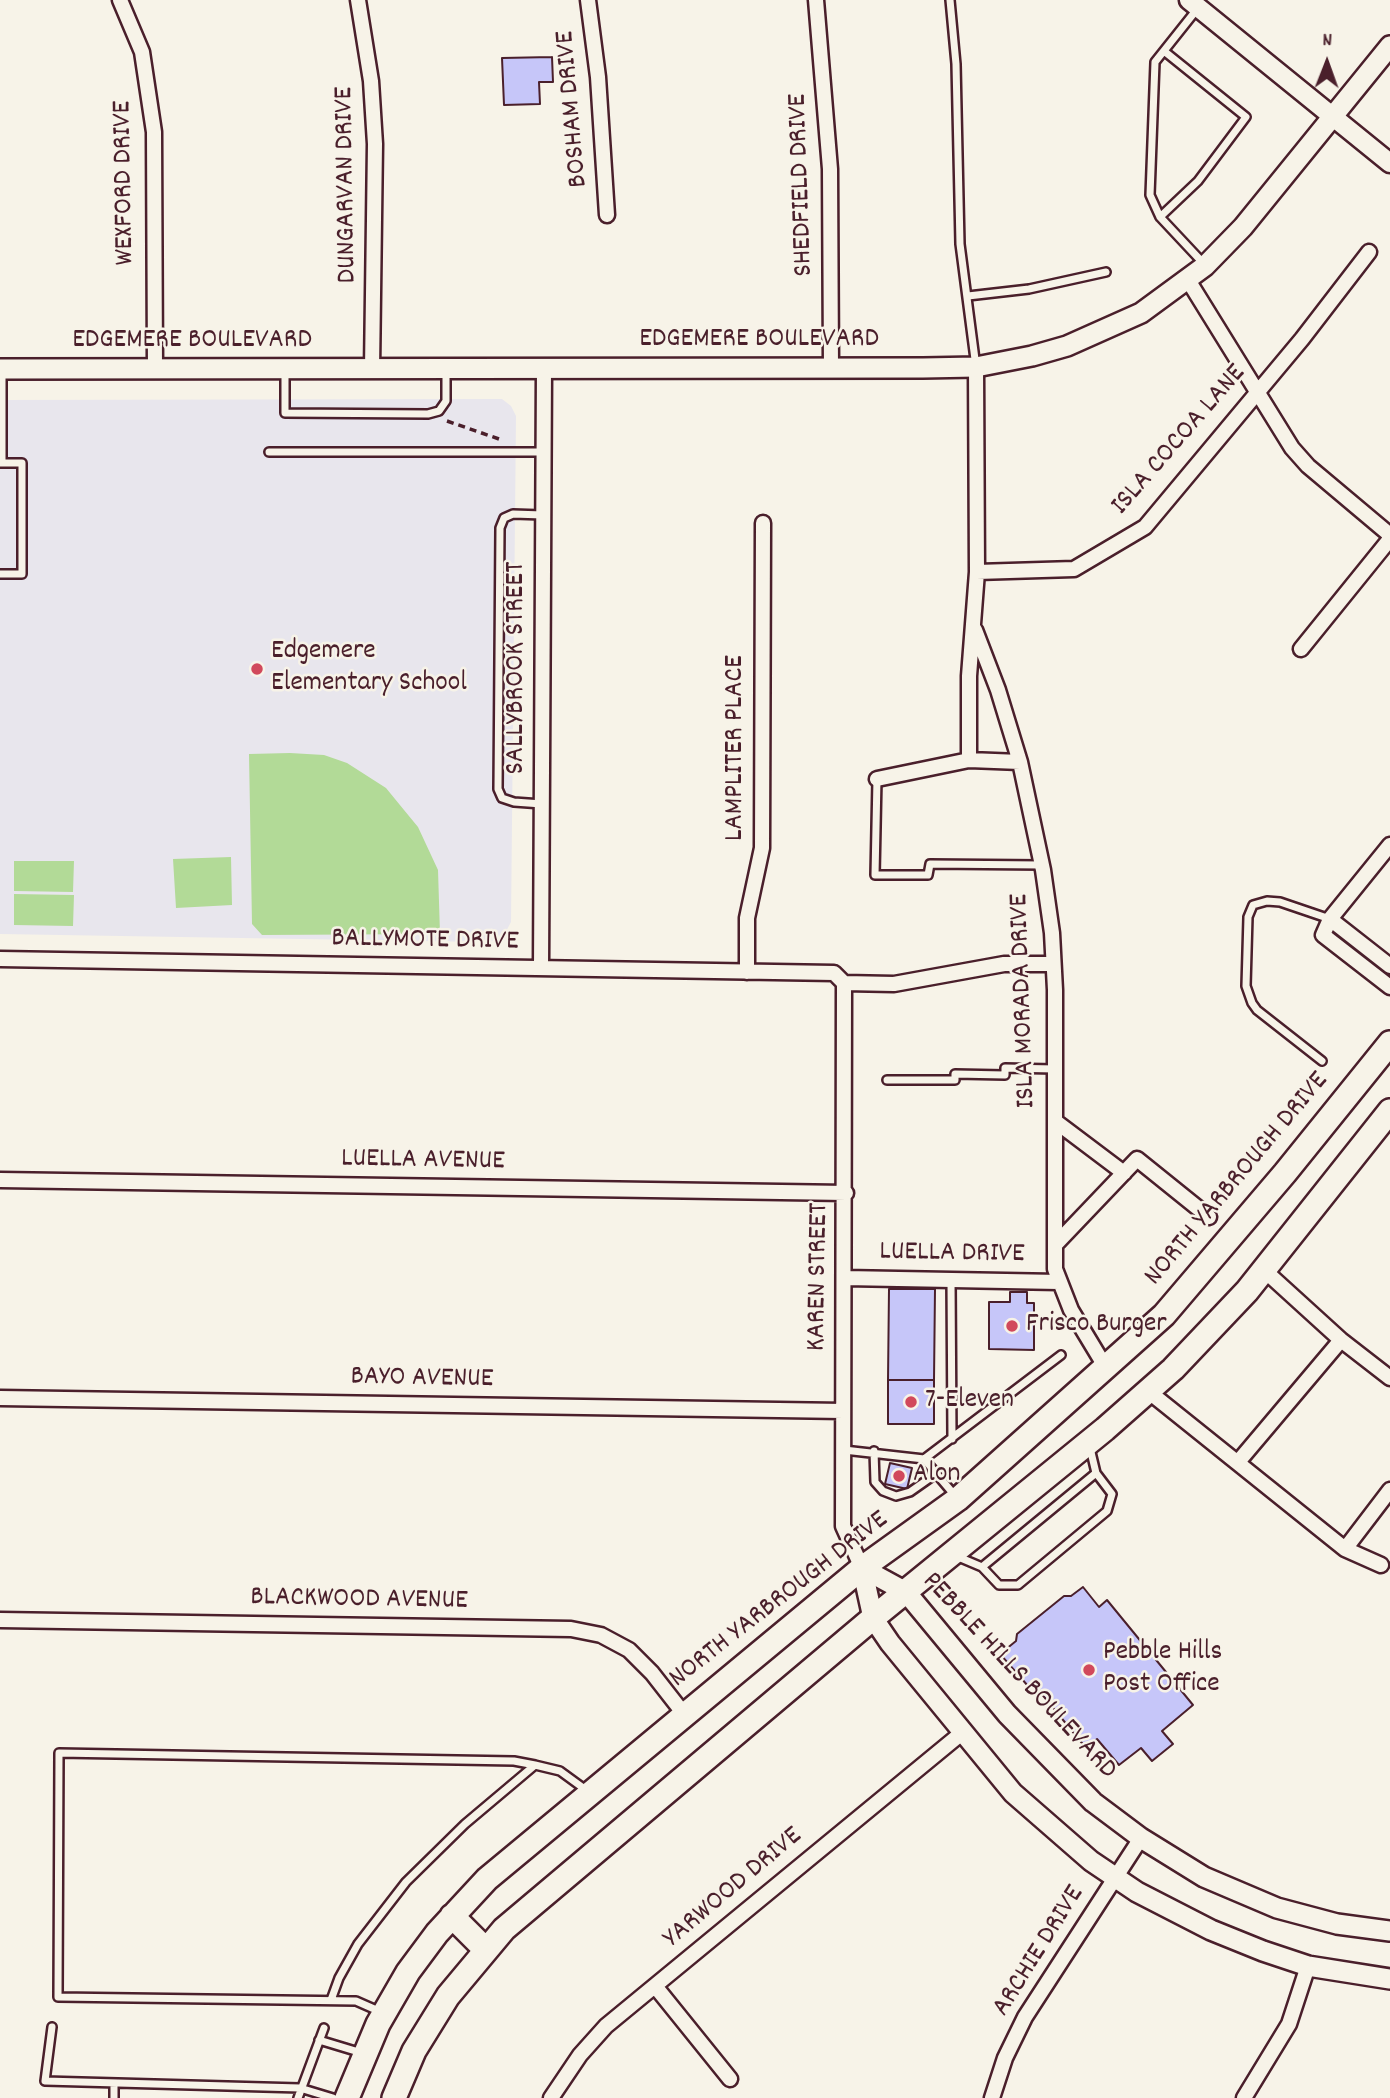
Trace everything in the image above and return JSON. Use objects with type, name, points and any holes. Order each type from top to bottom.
[{"type":"main road","name":"EDGEMERE BOULEVARD","points":[[1,369],[976,367],[1067,346],[1141,313],[1205,266],[1243,227],[1390,46]]},
{"type":"main road","name":"NORTH YARBROUGH DRIVE","points":[[347,2098],[364,2053],[408,1972],[452,1916],[487,1879],[862,1568],[958,1499],[1107,1368],[1164,1315],[1208,1265],[1390,1043]]},
{"type":"main road","points":[[394,2098],[414,2051],[448,1996],[504,1929],[1148,1391],[1225,1315],[1264,1270],[1390,1111]]},
{"type":"main road","points":[[862,1568],[873,1618],[890,1643],[1013,1793],[1082,1854],[1137,1892],[1211,1930],[1308,1966],[1390,1979]]},
{"type":"main road","name":"PEBBLE HILLS BOULEVARD","points":[[862,1568],[906,1592],[1007,1714],[1093,1802],[1141,1838],[1204,1877],[1277,1908],[1337,1924],[1390,1931]]},
{"type":"main road","points":[[452,1916],[485,1949]]},
{"type":"street","name":"WEXFORD DRIVE","points":[[120,0],[142,52],[154,132],[155,370]]},
{"type":"street","name":"DUNGARVAN DRIVE","points":[[358,0],[371,80],[374,144],[372,369]]},
{"type":"street","name":"BOSHAM DRIVE","points":[[588,0],[598,77],[607,215]]},
{"type":"street","name":"SHEDFIELD DRIVE","points":[[816,0],[830,169],[831,368]]},
{"type":"street","points":[[1194,4],[1390,163]]},
{"type":"street","name":"ISLA COCOA LANE","points":[[977,572],[1073,569],[1145,527],[1369,252]]},
{"type":"street","points":[[1188,280],[1282,433],[1308,466],[1390,537],[1301,649]]},
{"type":"street","name":"ISLA MORADA DRIVE","points":[[969,760],[969,676],[975,630],[977,572],[976,367]]},
{"type":"street","name":"SALLYBROOK STREET","points":[[541,968],[544,369]]},
{"type":"street","name":"LAMPLITER PLACE","points":[[747,972],[747,918],[762,848],[763,523]]},
{"type":"street","name":"ISLA MORADA DRIVE","points":[[975,630],[998,690],[1020,762],[1042,865],[1053,964],[1055,1245],[1059,1282],[1071,1310],[1107,1368]]},
{"type":"street","points":[[877,779],[969,760],[1020,762]]},
{"type":"street","points":[[1390,845],[1330,919],[1323,935],[1390,987]]},
{"type":"street","points":[[1330,919],[1390,966]]},
{"type":"street","name":"BALLYMOTE DRIVE","points":[[0,959],[834,973],[844,983],[894,984],[1004,964],[1053,964]]},
{"type":"street","name":"KAREN STREET","points":[[844,983],[846,1193],[843,1526],[862,1568]]},
{"type":"street","points":[[1055,1121],[1124,1173]]},
{"type":"street","points":[[1055,1245],[1138,1159],[1209,1217]]},
{"type":"street","name":"LUELLA AVENUE","points":[[0,1180],[846,1193]]},
{"type":"street","points":[[1264,1270],[1340,1339],[1390,1378]]},
{"type":"street","name":"LUELLA DRIVE","points":[[845,1278],[1059,1282]]},
{"type":"street","points":[[1238,1462],[1340,1339]]},
{"type":"street","points":[[1148,1391],[1345,1549],[1381,1565]]},
{"type":"street","name":"BAYO AVENUE","points":[[0,1398],[843,1411]]},
{"type":"street","points":[[1345,1549],[1390,1490]]},
{"type":"street","name":"BLACKWOOD AVENUE","points":[[0,1620],[570,1629],[601,1635],[629,1650],[652,1672],[684,1714]]},
{"type":"street","name":"YARWOOD DRIVE","points":[[551,2098],[580,2055],[606,2026],[963,1732]]},
{"type":"street","name":"ARCHIE DRIVE","points":[[992,2098],[1006,2058],[1025,2017],[1141,1838]]},
{"type":"street","points":[[1244,2098],[1289,2024],[1308,1966]]},
{"type":"street","points":[[654,1986],[730,2079]]},
{"type":"lane","points":[[950,0],[956,64],[960,244],[976,367]]},
{"type":"lane","points":[[1194,4],[1154,62],[1150,195],[1160,217],[1205,266]]},
{"type":"lane","points":[[1160,217],[1198,181],[1246,117],[1164,51]]},
{"type":"lane","points":[[968,296],[1029,289],[1106,272]]},
{"type":"lane","points":[[0,574],[22,574],[22,463],[1,463],[1,369]]},
{"type":"lane","points":[[285,370],[285,414],[428,414],[439,411],[446,401],[446,369]]},
{"type":"lane","points":[[269,452],[543,452]]},
{"type":"lane","points":[[542,804],[514,802],[502,798],[498,789],[500,528],[504,518],[513,514],[543,515]]},
{"type":"lane","points":[[877,779],[875,875],[928,875],[930,864],[1042,865]]},
{"type":"lane","points":[[1322,1061],[1252,1003],[1246,986],[1248,916],[1253,905],[1267,901],[1280,902],[1330,919]]},
{"type":"lane","points":[[887,1080],[955,1080],[955,1074],[1005,1075],[1005,1068],[1055,1069]]},
{"type":"lane","points":[[951,1280],[952,1439]]},
{"type":"lane","points":[[924,1459],[1060,1354]]},
{"type":"lane","points":[[952,1555],[982,1567],[999,1585],[1018,1585],[1107,1511],[1112,1494],[1096,1473],[1089,1443]]},
{"type":"lane","points":[[843,1450],[874,1451],[924,1459],[958,1499]]},
{"type":"lane","points":[[874,1451],[874,1482],[883,1491],[896,1496],[910,1492],[937,1473]]},
{"type":"lane","points":[[982,1567],[1096,1473]]},
{"type":"lane","points":[[384,2013],[356,2001],[58,1997],[59,1753],[514,1761],[560,1771],[590,1793]]},
{"type":"lane","points":[[331,2000],[339,1978],[358,1944],[406,1882],[465,1824],[535,1765]]},
{"type":"lane","points":[[52,2027],[45,2081],[300,2088],[333,2098]]},
{"type":"lane","points":[[298,2098],[324,2028]]},
{"type":"lane","points":[[319,2040],[364,2053]]},
{"type":"lane","points":[[114,2083],[114,2098]]},
{"type":"path","points":[[439,411],[448,422],[516,445],[517,452]]},
{"type":"shaded area","name":"Edgemere Elementary School","points":[[502,399],[511,406],[516,416],[511,922],[504,935],[493,941],[483,942],[0,934],[0,400]]},
{"type":"green space","points":[[249,754],[324,755],[347,763],[386,788],[418,827],[438,870],[440,934],[262,935],[252,924]]},
{"type":"green space","points":[[231,857],[232,905],[176,908],[173,859]]},
{"type":"green space","points":[[14,861],[74,861],[73,892],[14,891]]},
{"type":"green space","points":[[14,894],[74,895],[73,926],[14,925]]},
{"type":"building","points":[[552,57],[553,82],[539,82],[540,104],[504,105],[502,58]]},
{"type":"building","points":[[889,1289],[935,1289],[934,1380],[888,1380]]},
{"type":"building","name":"Frisco Burger","points":[[1010,1292],[1027,1292],[1027,1303],[1034,1303],[1034,1350],[989,1349],[989,1302],[1010,1302]]},
{"type":"building","name":"7-Eleven","points":[[888,1380],[934,1380],[934,1424],[888,1424]]},
{"type":"building","name":"Alon","points":[[890,1463],[912,1468],[907,1489],[885,1484]]},
{"type":"building","name":"Pebble Hills Post Office","points":[[1083,1587],[1099,1607],[1107,1600],[1193,1705],[1162,1731],[1173,1744],[1152,1761],[1141,1748],[1119,1765],[1097,1739],[1086,1748],[1036,1687],[1028,1686],[1000,1654],[1016,1641],[1017,1634],[1064,1596],[1071,1596]]},
{"type":"place","name":"Edgemere Elementary School","points":[[257,669]]},
{"type":"place","name":"Frisco Burger","points":[[1012,1326]]},
{"type":"place","name":"7-Eleven","points":[[911,1402]]},
{"type":"place","name":"Alon","points":[[899,1476]]},
{"type":"place","name":"Pebble Hills Post Office","points":[[1089,1670]]}]
